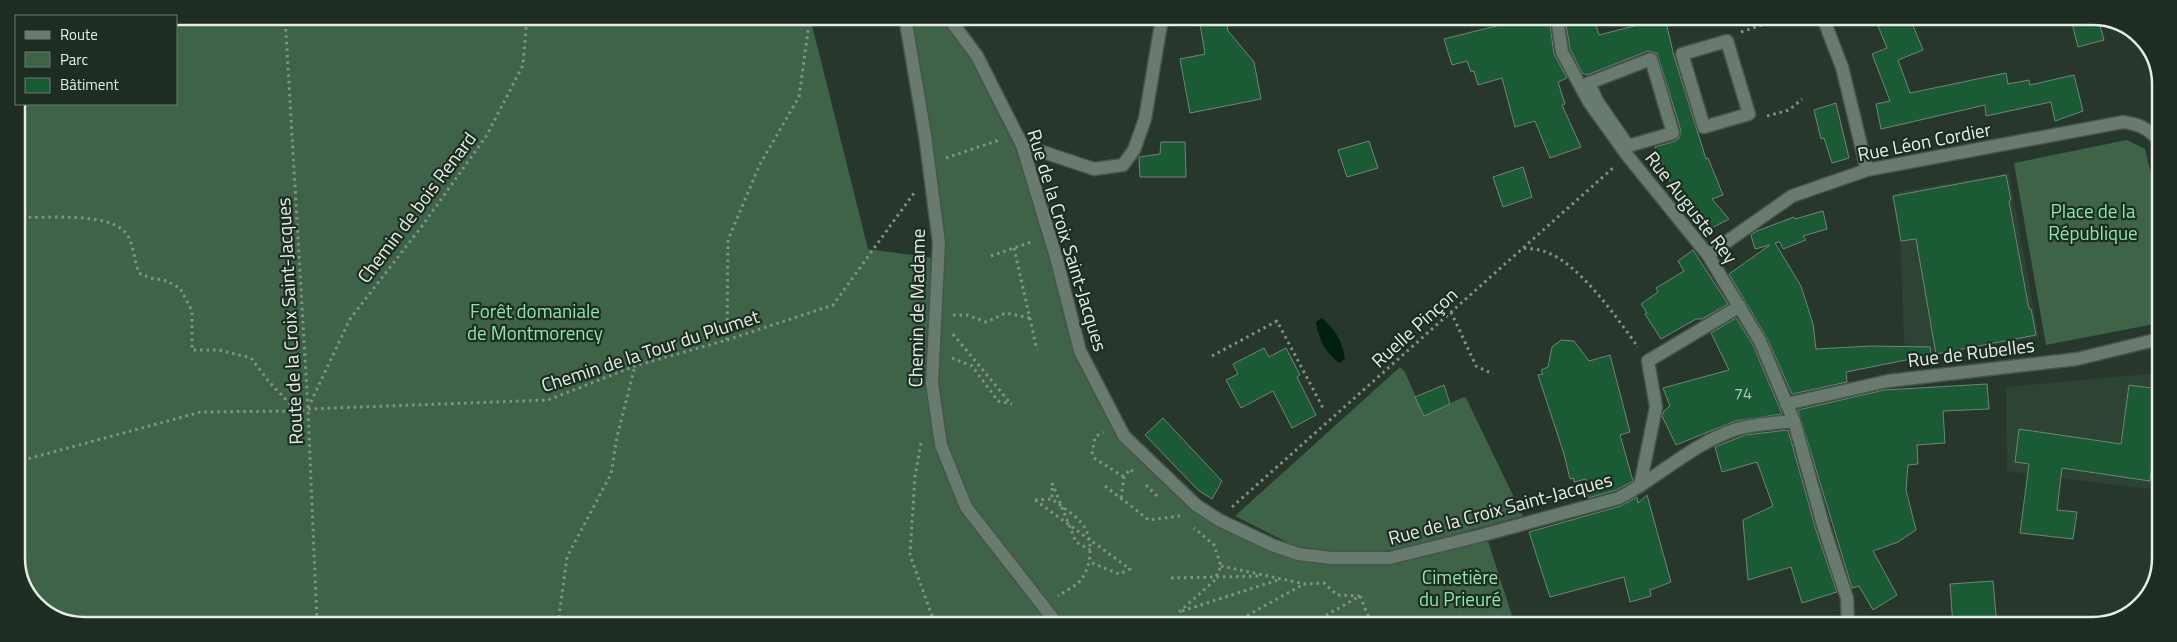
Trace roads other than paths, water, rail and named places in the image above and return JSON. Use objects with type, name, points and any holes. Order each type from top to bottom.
[{"type":"street","name":"Chemin de Madame","points":[[906,25],[925,135],[940,243],[932,383],[941,445],[966,507],[1052,617]]},
{"type":"street","name":"Rue de la Croix Saint-Jacques","points":[[954,25],[977,56],[1019,139],[1056,256],[1080,351],[1124,436],[1196,505],[1219,520],[1272,545],[1298,554],[1331,558],[1390,558],[1619,498],[1640,486],[1669,465],[1716,438],[1738,429],[1794,421]]},
{"type":"street","points":[[1019,139],[1094,170],[1123,165],[1134,150],[1144,119],[1161,25]]},
{"type":"street","name":"Rue Auguste Rey","points":[[1558,25],[1562,52],[1588,102],[1627,155],[1708,255],[1760,341],[1794,421],[1824,528],[1847,598],[1848,617]]},
{"type":"street","points":[[1826,25],[1842,67],[1867,170]]},
{"type":"street","points":[[1727,41],[1749,114],[1743,116],[1704,127],[1682,54],[1727,41]]},
{"type":"street","points":[[1651,59],[1673,134],[1628,146],[1597,101],[1589,83],[1651,59]]},
{"type":"street","name":"Rue Léon Cordier","points":[[1708,255],[1792,196],[1867,170],[2123,122],[2138,123],[2152,133]]},
{"type":"street","points":[[1640,486],[1656,407],[1648,361],[1740,306]]},
{"type":"street","name":"Rue de Rubelles","points":[[1786,404],[1888,381],[2077,359],[2152,341]]},
{"type":"park label","name":"Place de la République","points":[[2093,221]]},
{"type":"park label","name":"Forêt domaniale de Montmorency","points":[[535,321]]},
{"type":"park label","name":"Cimetière du Prieuré","points":[[1460,587]]}]
